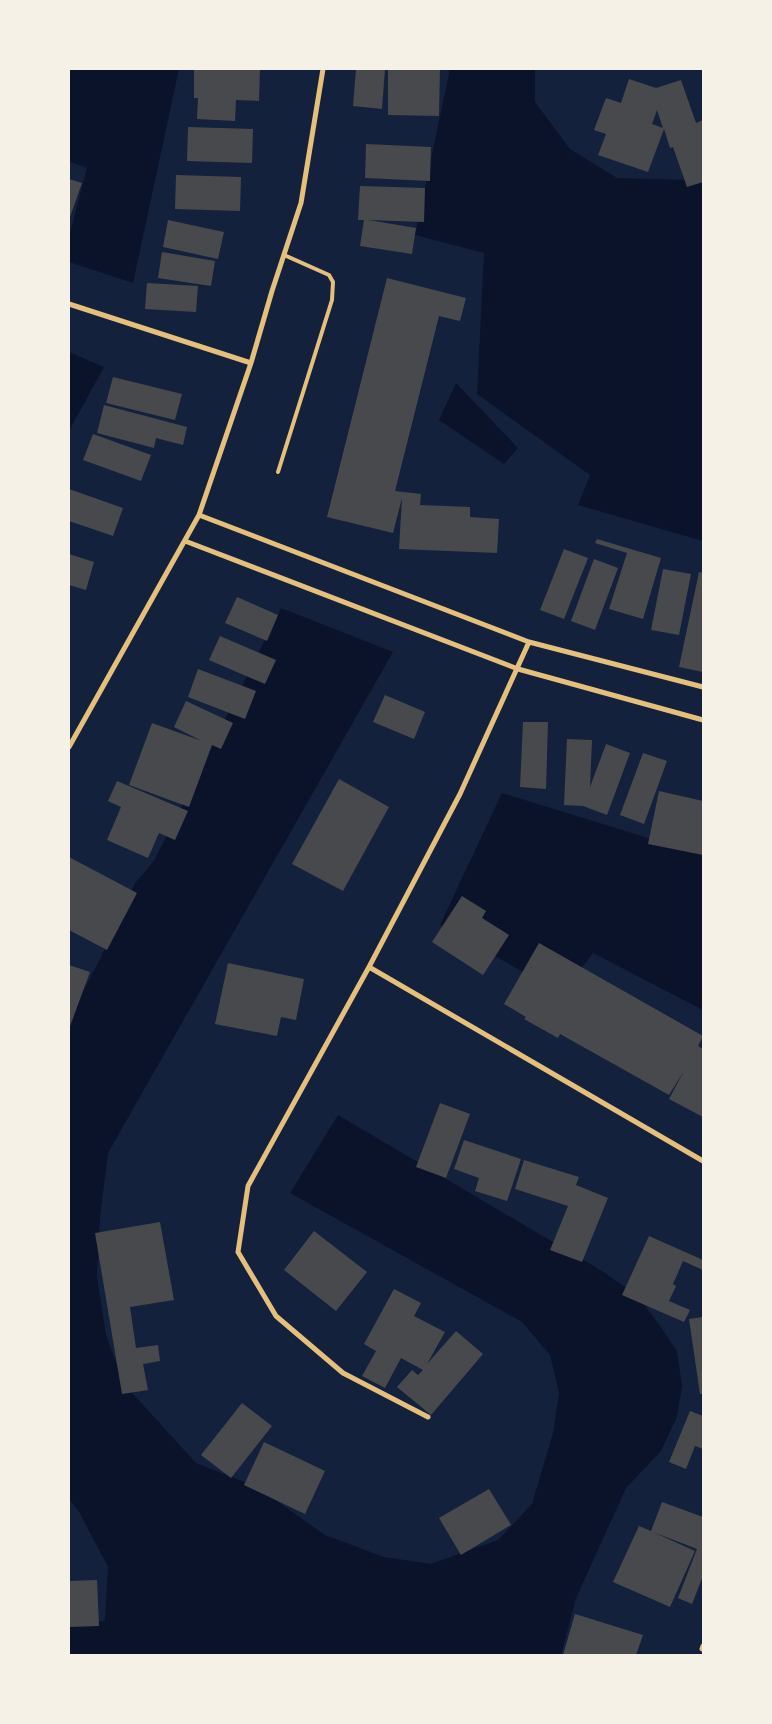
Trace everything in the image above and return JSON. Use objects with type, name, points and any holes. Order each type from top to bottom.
[{"type":"street","points":[[69,747],[199,515],[251,364],[301,203],[323,69]]},
{"type":"street","points":[[69,304],[251,364]]},
{"type":"street","points":[[199,515],[529,642],[703,688]]},
{"type":"street","points":[[185,540],[518,669],[703,720]]},
{"type":"street","points":[[428,1417],[343,1373],[276,1316],[238,1252],[248,1186],[369,967],[460,794],[529,642]]},
{"type":"street","points":[[369,967],[703,1160]]},
{"type":"lane","points":[[278,472],[332,300],[333,282],[329,275],[284,255]]},
{"type":"water","points":[[69,69],[179,69],[133,283],[69,262],[69,237],[87,168],[69,161]]},
{"type":"water","points":[[450,69],[535,69],[535,102],[570,149],[617,178],[691,180],[703,176],[703,541],[578,505],[590,475],[477,394],[484,253],[415,235]]},
{"type":"water","points":[[69,352],[104,367],[69,431]]},
{"type":"water","points":[[456,383],[518,448],[504,464],[439,420]]},
{"type":"water","points":[[281,608],[393,652],[108,1153],[100,1217],[97,1276],[106,1335],[124,1384],[196,1463],[257,1487],[325,1535],[384,1557],[431,1564],[498,1540],[532,1504],[553,1433],[559,1393],[550,1355],[522,1322],[290,1193],[338,1115],[602,1271],[638,1296],[677,1351],[682,1386],[677,1417],[661,1451],[626,1488],[576,1598],[561,1655],[69,1655],[69,1626],[105,1621],[108,1567],[78,1510],[69,1499],[69,1018],[100,959],[135,883],[154,861]]},
{"type":"water","points":[[502,793],[703,855],[703,1010],[593,953],[562,994],[440,925]]},
{"type":"building","points":[[194,69],[260,69],[259,101],[236,100],[235,121],[197,119],[198,98],[194,98]]},
{"type":"building","points":[[356,69],[385,69],[382,109],[353,106]]},
{"type":"building","points":[[388,69],[440,69],[439,116],[388,115]]},
{"type":"building","points":[[629,79],[656,88],[681,80],[696,123],[703,120],[703,182],[687,187],[673,147],[670,148],[664,129],[648,172],[598,155],[606,134],[594,130],[606,98],[621,103]],"holes":[[[657,110],[663,128],[652,124]]]},
{"type":"building","points":[[188,127],[253,129],[252,163],[187,161]]},
{"type":"building","points":[[366,144],[431,147],[430,181],[365,178]]},
{"type":"building","points":[[176,175],[241,177],[240,211],[175,209]]},
{"type":"building","points":[[69,179],[82,183],[69,220]]},
{"type":"building","points":[[360,186],[425,188],[424,222],[368,220],[416,228],[412,254],[360,246],[364,220],[358,220]]},
{"type":"building","points":[[168,220],[224,232],[218,259],[163,247]]},
{"type":"building","points":[[162,252],[215,261],[211,286],[158,278]]},
{"type":"building","points":[[387,278],[466,298],[460,321],[439,316],[395,491],[421,494],[420,505],[470,507],[470,517],[499,519],[497,553],[399,549],[402,498],[393,533],[327,517]]},
{"type":"building","points":[[147,283],[198,286],[196,312],[145,309]]},
{"type":"building","points":[[113,377],[182,394],[175,420],[106,403]]},
{"type":"building","points":[[104,405],[187,427],[183,445],[156,438],[154,448],[97,433]]},
{"type":"building","points":[[93,434],[151,455],[141,481],[83,460]]},
{"type":"building","points":[[69,489],[123,508],[113,536],[69,521]]},
{"type":"building","points":[[597,539],[661,558],[643,619],[609,609],[627,553],[595,543]]},
{"type":"building","points":[[564,549],[588,558],[564,619],[540,610]]},
{"type":"building","points":[[69,554],[94,562],[86,590],[69,585]]},
{"type":"building","points":[[594,559],[618,568],[595,630],[571,621]]},
{"type":"building","points":[[663,569],[691,574],[679,635],[651,630]]},
{"type":"building","points":[[699,572],[703,573],[703,672],[679,667]]},
{"type":"building","points":[[237,597],[278,615],[267,641],[225,623]]},
{"type":"building","points":[[220,636],[276,660],[265,684],[209,660]]},
{"type":"building","points":[[198,669],[256,691],[245,719],[188,697]]},
{"type":"building","points":[[385,695],[425,712],[414,739],[373,722]]},
{"type":"building","points":[[186,701],[233,723],[221,749],[212,745],[189,807],[129,785],[152,723],[202,741],[174,727]]},
{"type":"building","points":[[523,722],[548,722],[546,789],[520,787]]},
{"type":"building","points":[[567,739],[592,740],[590,787],[606,744],[630,753],[607,815],[583,806],[564,805]]},
{"type":"building","points":[[643,753],[667,761],[644,824],[620,815]]},
{"type":"building","points":[[339,779],[389,807],[343,891],[292,864]]},
{"type":"building","points":[[117,781],[188,811],[175,840],[159,833],[148,858],[107,840],[121,807],[108,801]]},
{"type":"building","points":[[659,791],[703,801],[703,855],[648,844]]},
{"type":"building","points":[[69,857],[137,893],[107,950],[69,930]]},
{"type":"building","points":[[462,896],[486,911],[482,918],[509,935],[483,975],[432,942]]},
{"type":"building","points":[[539,943],[703,1036],[698,1046],[703,1049],[703,1117],[669,1099],[684,1071],[669,1095],[560,1034],[558,1038],[524,1019],[526,1017],[504,1004]]},
{"type":"building","points":[[228,963],[304,979],[296,1020],[281,1017],[277,1036],[215,1024]]},
{"type":"building","points":[[69,965],[90,972],[69,1029]]},
{"type":"building","points":[[440,1103],[470,1114],[446,1178],[416,1167]]},
{"type":"building","points":[[464,1140],[521,1159],[507,1201],[475,1191],[479,1178],[454,1169]]},
{"type":"building","points":[[524,1160],[579,1177],[576,1185],[608,1198],[582,1262],[550,1250],[568,1206],[515,1189]]},
{"type":"building","points":[[160,1222],[174,1300],[130,1307],[136,1348],[158,1345],[160,1361],[143,1364],[148,1390],[122,1394],[95,1233]]},
{"type":"building","points":[[314,1231],[367,1272],[336,1311],[284,1270]]},
{"type":"building","points":[[649,1236],[703,1260],[703,1270],[683,1261],[673,1284],[676,1286],[669,1301],[690,1310],[684,1322],[622,1295]]},
{"type":"building","points":[[394,1289],[421,1303],[414,1316],[445,1332],[427,1364],[456,1331],[483,1354],[431,1415],[397,1387],[412,1370],[418,1375],[423,1370],[401,1358],[385,1388],[362,1376],[376,1351],[364,1344]]},
{"type":"building","points":[[703,1317],[703,1394],[700,1394],[689,1319]]},
{"type":"building","points":[[242,1403],[272,1426],[231,1478],[201,1455]]},
{"type":"building","points":[[690,1411],[703,1416],[703,1449],[695,1446],[686,1469],[669,1462]]},
{"type":"building","points":[[264,1442],[325,1471],[305,1514],[244,1485]]},
{"type":"building","points":[[489,1489],[511,1525],[461,1555],[439,1518]]},
{"type":"building","points":[[662,1502],[703,1517],[703,1576],[692,1604],[678,1598],[697,1549],[653,1532],[695,1551],[670,1607],[613,1582],[639,1526],[651,1531]]},
{"type":"building","points":[[97,1580],[99,1626],[69,1627],[69,1581]]},
{"type":"building","points":[[575,1614],[643,1635],[636,1655],[563,1655]]}]
